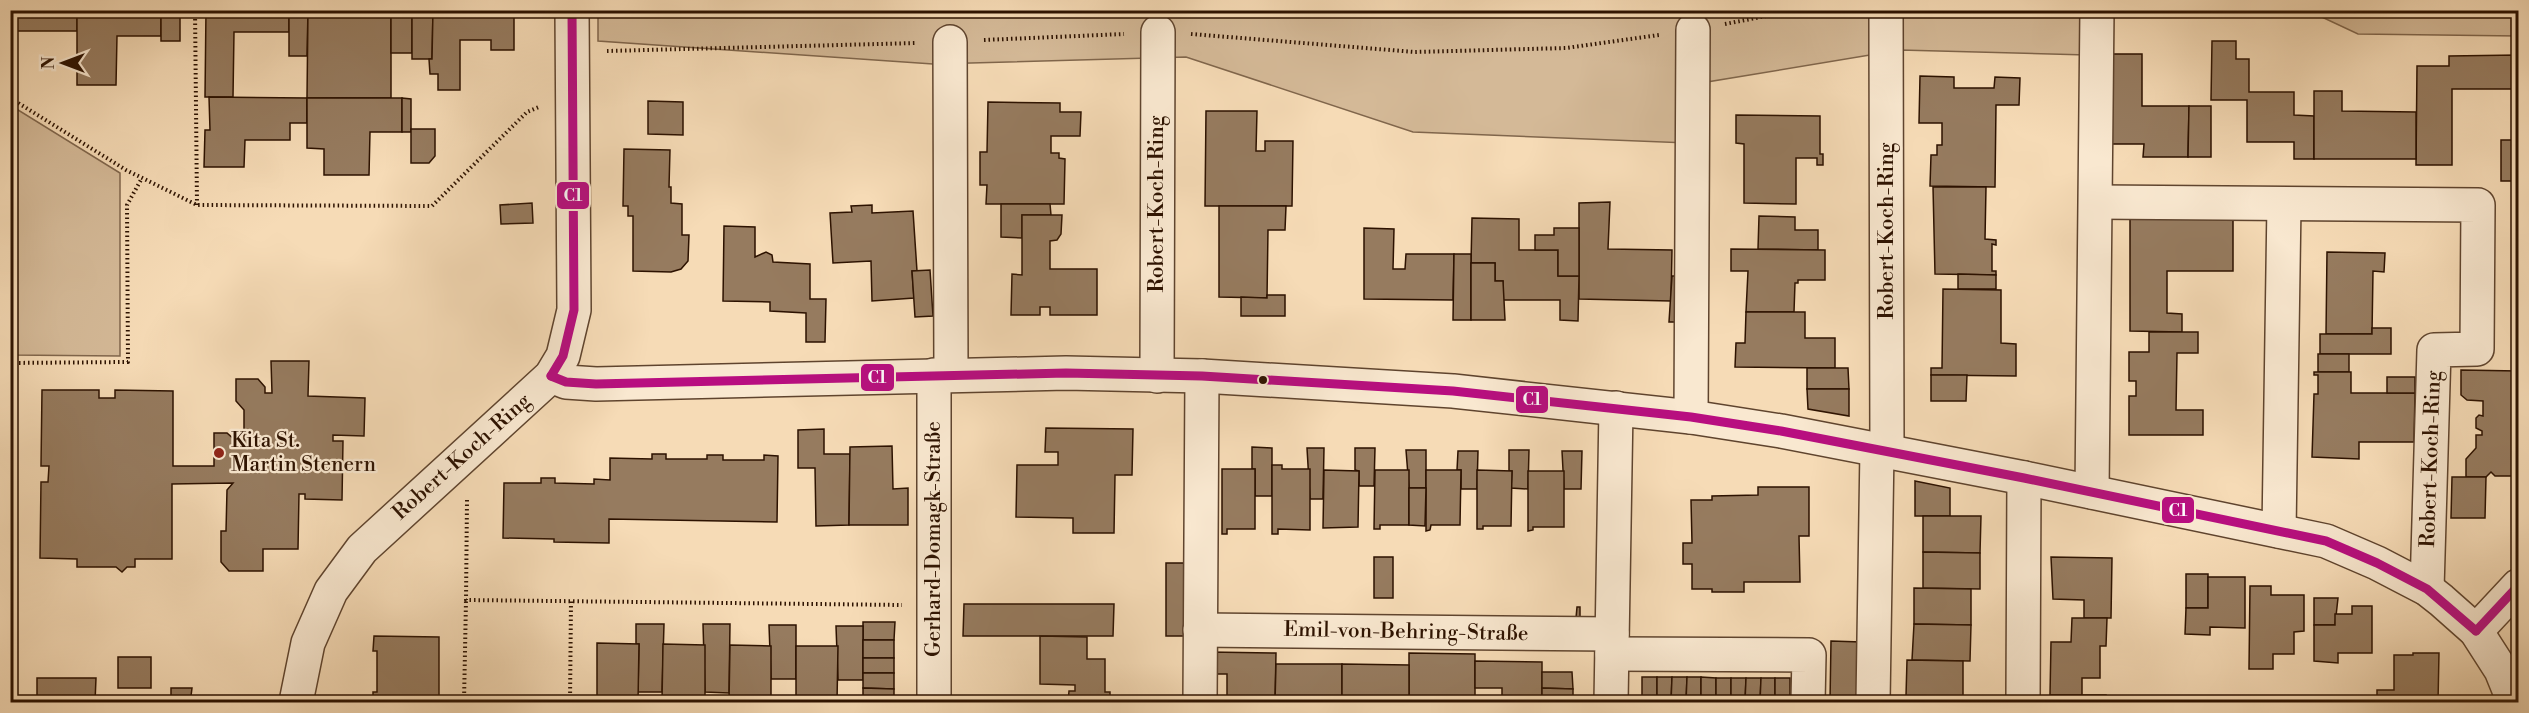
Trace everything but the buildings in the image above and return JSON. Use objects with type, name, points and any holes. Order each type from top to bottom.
[{"type":"street","points":[[572,10],[574,310],[562,356],[551,376],[566,382],[596,384],[1066,373],[1202,376],[1453,391],[1690,417],[1882,450],[2326,541],[2377,563],[2427,589],[2476,631],[2501,670],[2514,702]]},
{"type":"street","name":"Robert-Koch-Ring","points":[[1874,702],[1882,450],[1886,10]]},
{"type":"street","points":[[2092,492],[2097,10]]},
{"type":"street","points":[[1690,417],[1693,30]]},
{"type":"street","name":"Robert-Koch-Ring","points":[[1157,376],[1158,32]]},
{"type":"street","points":[[942,375],[950,42]]},
{"type":"street","name":"Robert-Koch-Ring","points":[[2096,202],[2478,205],[2477,349],[2434,350],[2427,589]]},
{"type":"street","points":[[2279,531],[2284,204]]},
{"type":"street","name":"Gerhard-Domagk-Straße","points":[[934,702],[934,606],[942,375]]},
{"type":"street","name":"Robert-Koch-Ring","points":[[296,702],[308,643],[332,591],[362,549],[439,476],[551,376]]},
{"type":"street","points":[[1200,702],[1202,376]]},
{"type":"street","points":[[1611,702],[1616,408]]},
{"type":"street","points":[[2023,702],[2024,478]]},
{"type":"street","points":[[2476,631],[2518,586]]},
{"type":"street","name":"Emil-von-Behring-Straße","points":[[1200,630],[1612,644],[1809,655],[1808,702]]},
{"type":"path","points":[[195,10],[197,205]]},
{"type":"path","points":[[10,101],[15,101],[142,178],[197,205],[432,206],[527,112],[573,92]]},
{"type":"path","points":[[10,363],[128,362],[127,205],[142,178]]},
{"type":"path","points":[[439,476],[467,500],[464,702]]},
{"type":"path","points":[[466,600],[934,606]]},
{"type":"path","points":[[570,702],[571,601]]},
{"type":"shaded area","points":[[598,11],[2088,11],[2087,55],[1900,50],[1689,85],[1688,143],[1413,132],[1186,57],[933,64],[598,41]]},
{"type":"shaded area","points":[[2309,11],[2518,11],[2518,36],[2358,34]]},
{"type":"shaded area","points":[[10,108],[15,108],[120,173],[120,356],[11,355]]},
{"type":"transit line","name":"C1","points":[[551,376],[563,356],[574,310],[572,10]]},
{"type":"transit line","name":"C1","points":[[551,376],[566,382],[596,384],[1066,373],[1202,376],[1453,391],[1691,417],[1781,431],[2024,478],[2326,541],[2377,563],[2427,589],[2476,631]]},
{"type":"transit line","name":"C1","points":[[2476,631],[2518,586]]},
{"type":"place","name":"Kita St. Martin Stenern","points":[[219,453]]}]
